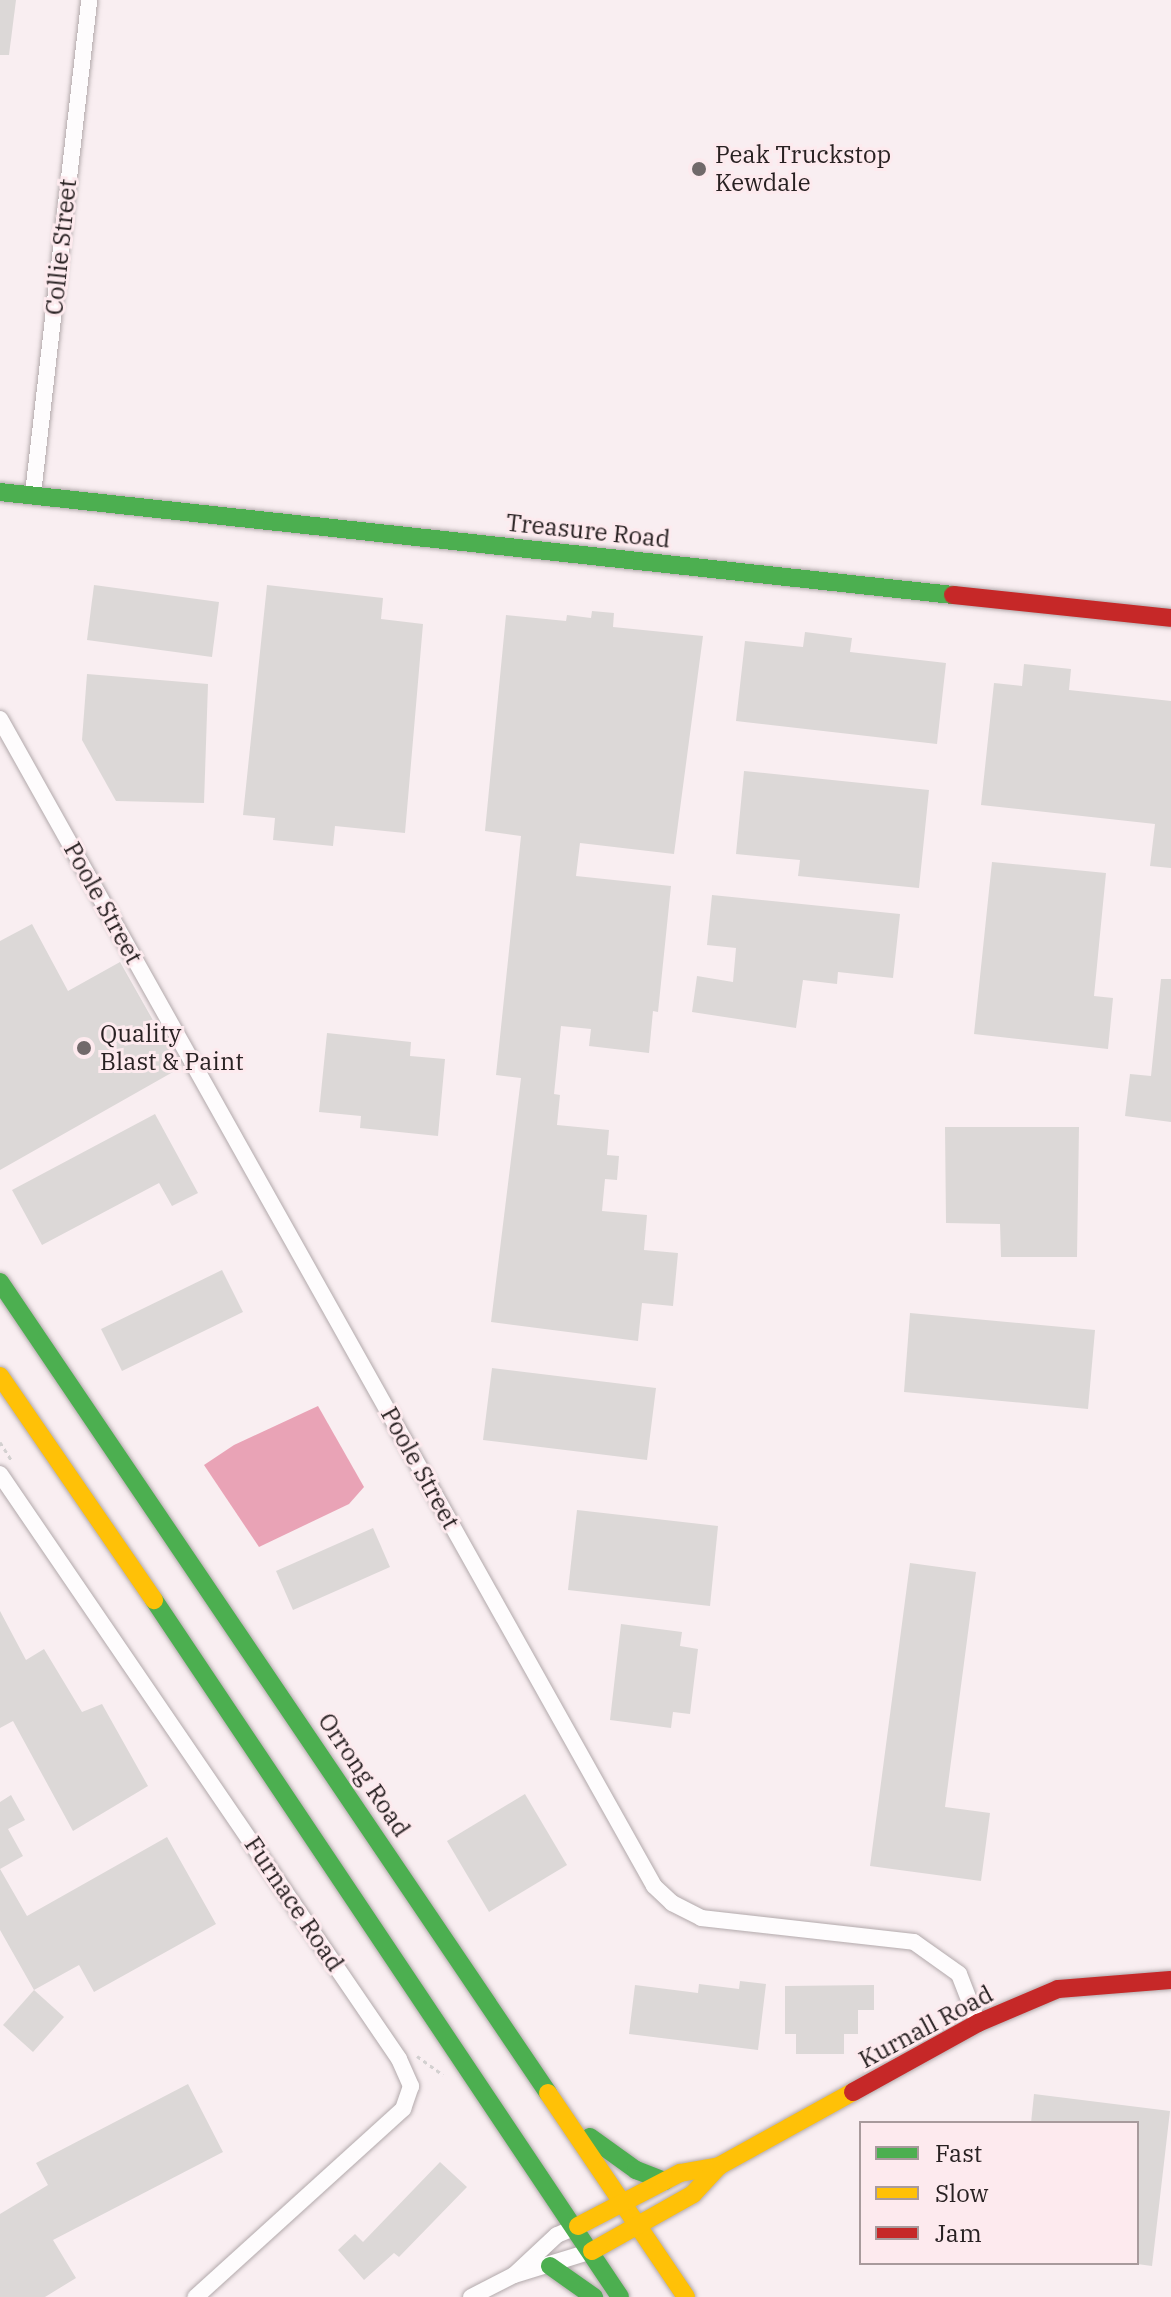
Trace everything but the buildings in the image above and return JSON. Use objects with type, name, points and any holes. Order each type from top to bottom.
[{"type":"main road","name":"Treasure Road","points":[[0,492],[1171,618]]},
{"type":"main road","name":"Orrong Road","points":[[0,1282],[575,2127],[686,2297]]},
{"type":"main road","points":[[0,1376],[578,2226],[620,2297]]},
{"type":"main road","name":"Kurnall Road","points":[[578,2226],[665,2181],[719,2166],[978,2023],[1058,1989],[1171,1980]]},
{"type":"main road","points":[[575,2127],[636,2170],[665,2181]]},
{"type":"main road","name":"Kurnall Road","points":[[592,2251],[693,2194],[719,2166]]},
{"type":"main road","points":[[550,2266],[594,2297]]},
{"type":"street","name":"Collie Street","points":[[33,494],[89,0]]},
{"type":"street","name":"Poole Street","points":[[0,719],[654,1886],[672,1903],[701,1918],[914,1942],[959,1974],[978,2023]]},
{"type":"street","name":"Furnace Road","points":[[0,1474],[399,2059],[411,2086],[403,2109],[196,2297]]},
{"type":"street","name":"Kurnall Road","points":[[514,2275],[557,2235],[578,2226]]},
{"type":"street","name":"Kurnall Road","points":[[471,2297],[514,2275],[592,2251]]},
{"type":"path","points":[[0,1442],[18,1469]]},
{"type":"path","points":[[415,2055],[451,2083]]},
{"type":"shaded area","points":[[318,1406],[364,1487],[349,1504],[259,1547],[204,1465],[234,1445]]},
{"type":"traffic: fast","points":[[0,492],[953,595]]},
{"type":"traffic: fast","points":[[0,1282],[548,2093]]},
{"type":"traffic: fast","points":[[154,1600],[620,2297]]},
{"type":"traffic: fast","points":[[590,2137],[636,2170],[665,2181]]},
{"type":"traffic: fast","points":[[550,2266],[594,2297]]},
{"type":"traffic: slow","points":[[0,1376],[154,1600]]},
{"type":"traffic: slow","points":[[592,2251],[693,2194],[719,2166],[853,2092]]},
{"type":"traffic: slow","points":[[548,2093],[686,2297]]},
{"type":"traffic: slow","points":[[578,2226],[680,2173],[719,2166]]},
{"type":"traffic: jam","points":[[953,595],[1171,618]]},
{"type":"traffic: jam","points":[[853,2092],[978,2023],[1058,1989],[1171,1980]]},
{"type":"place","name":"Peak Truckstop Kewdale","points":[[699,169]]},
{"type":"place","name":"Quality Blast & Paint","points":[[84,1048]]}]
